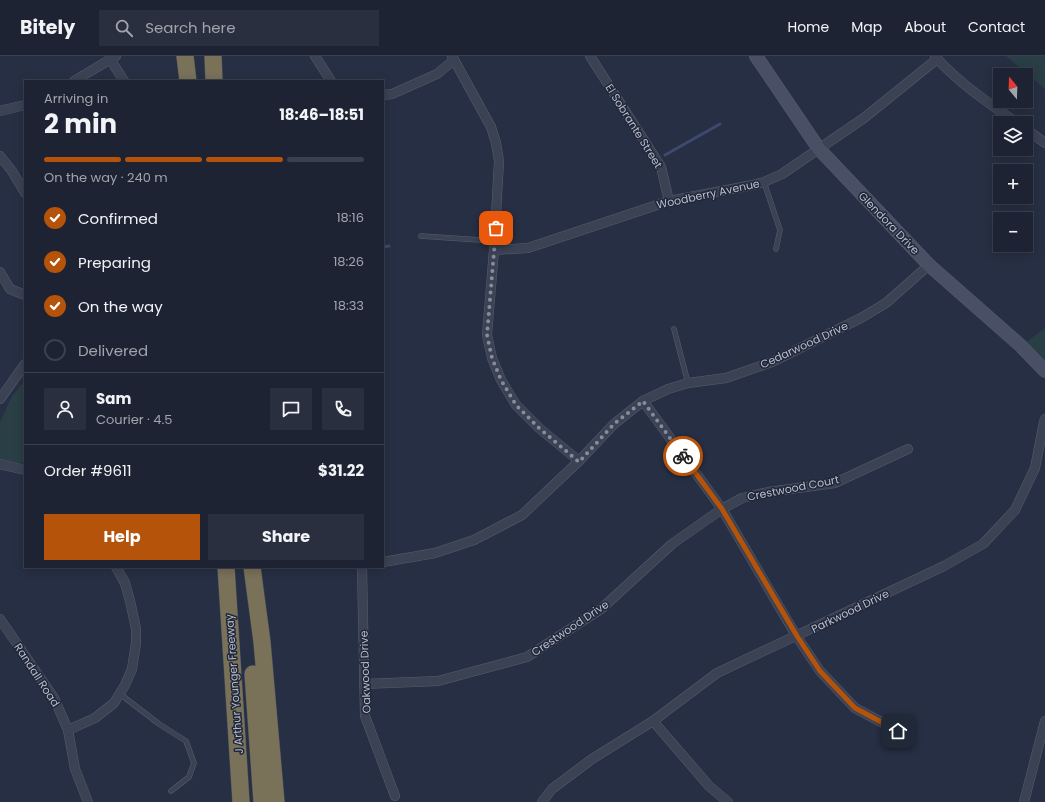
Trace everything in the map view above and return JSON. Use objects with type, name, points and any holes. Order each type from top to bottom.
[{"type":"highway","points":[[185,56],[188,80]]},
{"type":"highway","points":[[192,56],[194,80]]},
{"type":"highway","points":[[213,56],[214,80]]},
{"type":"highway","points":[[224,80],[225,56]]},
{"type":"highway","name":"J Arthur Younger Freeway","points":[[226,568],[240,802]]},
{"type":"highway","name":"J Arthur Younger Freeway","points":[[246,568],[262,802]]},
{"type":"highway","points":[[252,568],[262,642],[276,802]]},
{"type":"street","points":[[315,56],[330,80]]},
{"type":"street","name":"El Sobrante Street","points":[[590,56],[661,167],[669,201]]},
{"type":"street","name":"Glendora Drive","points":[[756,56],[819,149],[929,265],[1021,346],[1045,371]]},
{"type":"street","points":[[76,80],[113,58],[124,80]]},
{"type":"street","points":[[384,95],[392,94],[436,74],[453,58],[491,127],[496,143],[499,161],[487,335],[492,358],[501,380],[516,405],[539,428],[579,462]]},
{"type":"street","points":[[936,58],[966,86],[1007,116]]},
{"type":"street","name":"Woodberry Avenue","points":[[494,246],[528,248],[669,201],[764,182],[782,174],[864,118],[936,58]]},
{"type":"street","points":[[0,111],[24,105]]},
{"type":"street","points":[[1033,134],[1045,143]]},
{"type":"street","points":[[0,156],[12,171],[24,191]]},
{"type":"street","name":"Cedarwood Drive","points":[[384,562],[435,553],[474,540],[522,515],[579,462],[614,424],[643,401],[668,389],[688,383],[726,378],[772,362],[861,318],[886,303],[929,265]]},
{"type":"street","points":[[0,272],[10,289],[24,295]]},
{"type":"street","points":[[0,399],[24,365]]},
{"type":"street","points":[[643,401],[722,509],[797,636],[820,671],[855,708],[898,731]]},
{"type":"street","name":"Parkwood Drive","points":[[542,802],[552,789],[592,759],[653,721],[717,673],[944,566],[983,544],[1015,510],[1035,468],[1045,419]]},
{"type":"street","name":"Crestwood Court","points":[[722,509],[742,498],[768,492],[835,483],[908,449]]},
{"type":"street","points":[[0,464],[24,470]]},
{"type":"street","name":"Crestwood Drive","points":[[364,684],[438,680],[528,657],[602,609],[672,544],[722,509]]},
{"type":"street","points":[[68,730],[95,718],[114,703],[125,685],[132,669],[136,643],[136,629],[125,583],[117,568]]},
{"type":"street","name":"Oakwood Drive","points":[[362,568],[365,716],[395,796]]},
{"type":"street","name":"Randall Road","points":[[0,619],[54,698],[68,730],[75,769],[88,802]]},
{"type":"street","points":[[653,721],[709,786],[728,802]]},
{"type":"street","points":[[1024,802],[1045,721]]},
{"type":"lane","points":[[764,182],[780,230],[776,249]]},
{"type":"lane","points":[[421,236],[494,246]]},
{"type":"lane","points":[[674,328],[688,383]]},
{"type":"lane","points":[[120,694],[159,724],[186,741],[194,763],[189,777],[171,791]]},
{"type":"shaded area","points":[[1006,56],[1045,56],[1045,89],[1033,79],[1033,68],[1020,68]]},
{"type":"shaded area","points":[[1045,328],[1045,371],[1021,346]]},
{"type":"shaded area","points":[[24,381],[24,456],[21,468],[0,464],[0,422],[11,398]]},
{"type":"waterway","points":[[665,155],[720,124]]},
{"type":"waterway","points":[[384,247],[389,246]]},
{"type":"way so far","points":[[496,228],[487,335],[492,358],[501,380],[516,405],[539,428],[579,462],[614,424],[643,401],[683,456]]},
{"type":"route","points":[[683,456],[722,509],[797,636],[820,671],[855,708],[898,731]]}]
